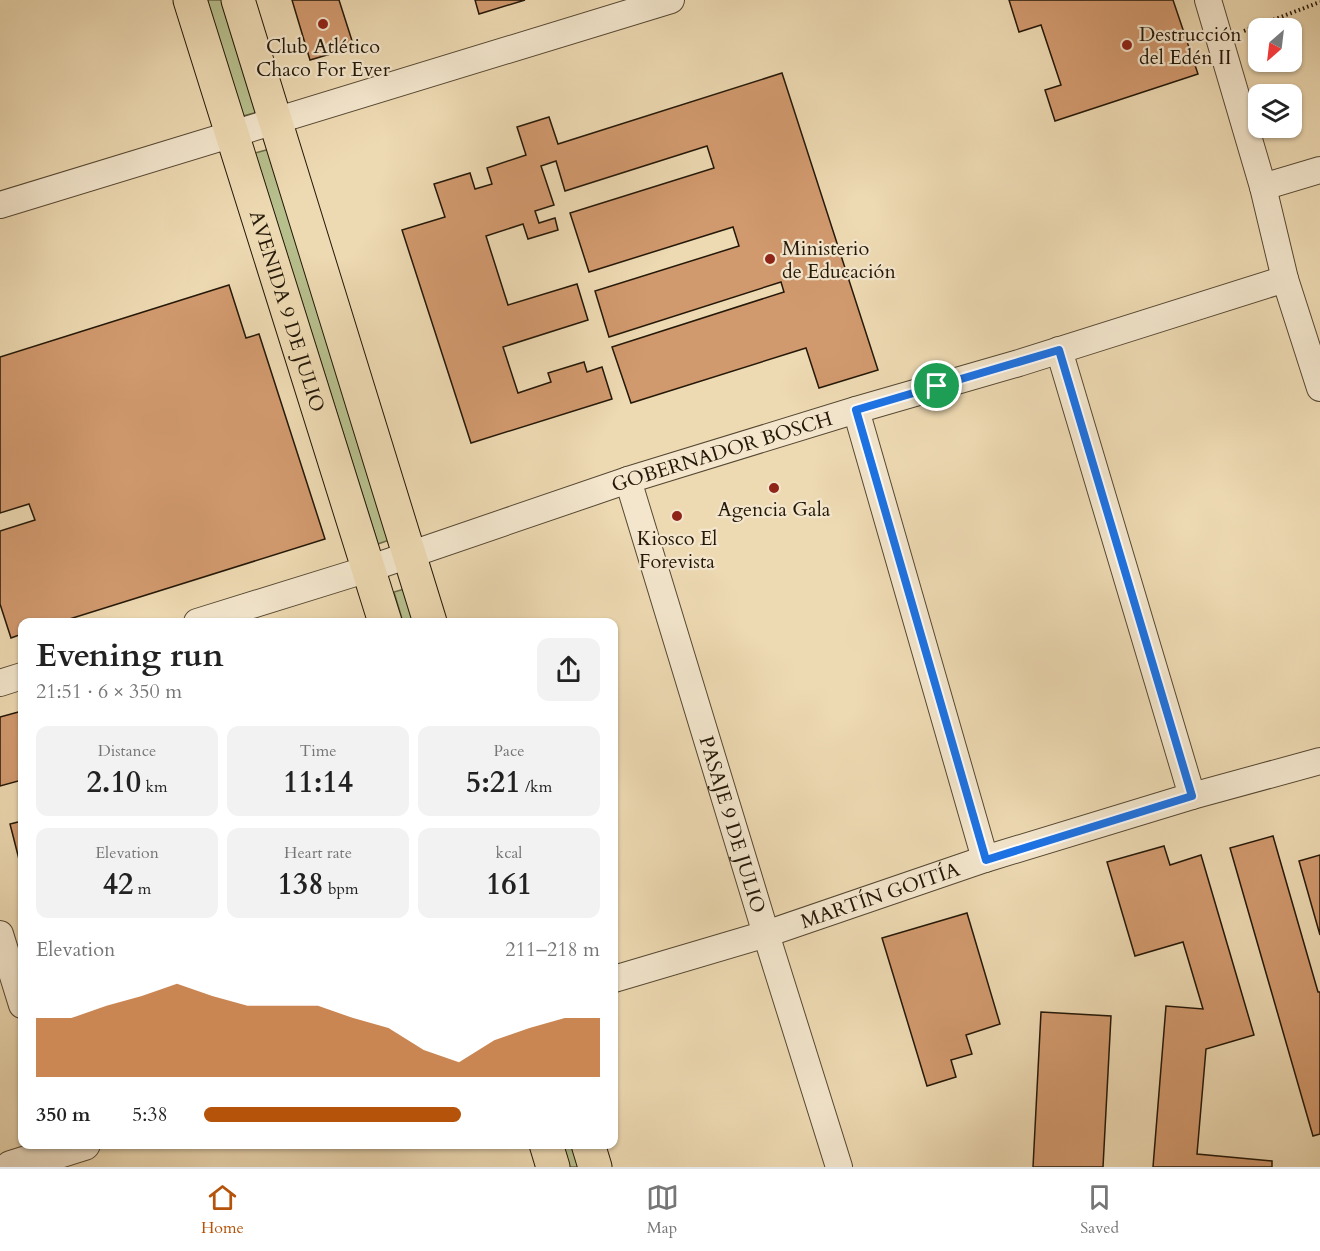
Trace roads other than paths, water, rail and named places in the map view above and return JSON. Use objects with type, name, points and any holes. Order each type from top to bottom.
[{"type":"main road","name":"AVENIDA 9 DE JULIO","points":[[190,0],[384,618]]},
{"type":"main road","points":[[238,0],[429,618]]},
{"type":"main road","points":[[548,1149],[553,1167]]},
{"type":"main road","points":[[590,1149],[595,1167]]},
{"type":"street","points":[[0,205],[671,0]]},
{"type":"street","points":[[1209,0],[1263,187],[1285,279],[1320,388]]},
{"type":"street","points":[[1263,187],[1320,170]]},
{"type":"street","name":"GOBERNADOR BOSCH","points":[[210,618],[368,569],[628,480],[1285,279]]},
{"type":"street","points":[[1059,350],[1192,796]]},
{"type":"street","points":[[856,410],[986,860]]},
{"type":"street","name":"PASAJE 9 DE JULIO","points":[[628,480],[765,934],[839,1167]]},
{"type":"street","points":[[0,683],[18,677]]},
{"type":"street","name":"MARTÍN GOITÍA","points":[[618,979],[765,934],[986,860],[1192,796],[1320,761]]},
{"type":"street","points":[[0,934],[18,992]]},
{"type":"street","points":[[11,1167],[73,1151]]},
{"type":"place","name":"Club Atlético Chaco For Ever","points":[[323,24]]},
{"type":"place","name":"Destrucción del Edén II","points":[[1127,45]]},
{"type":"place","name":"Ministerio de Educación","points":[[770,259]]},
{"type":"place","name":"Agencia Gala","points":[[774,488]]},
{"type":"place","name":"Kiosco El Forevista","points":[[677,516]]}]
